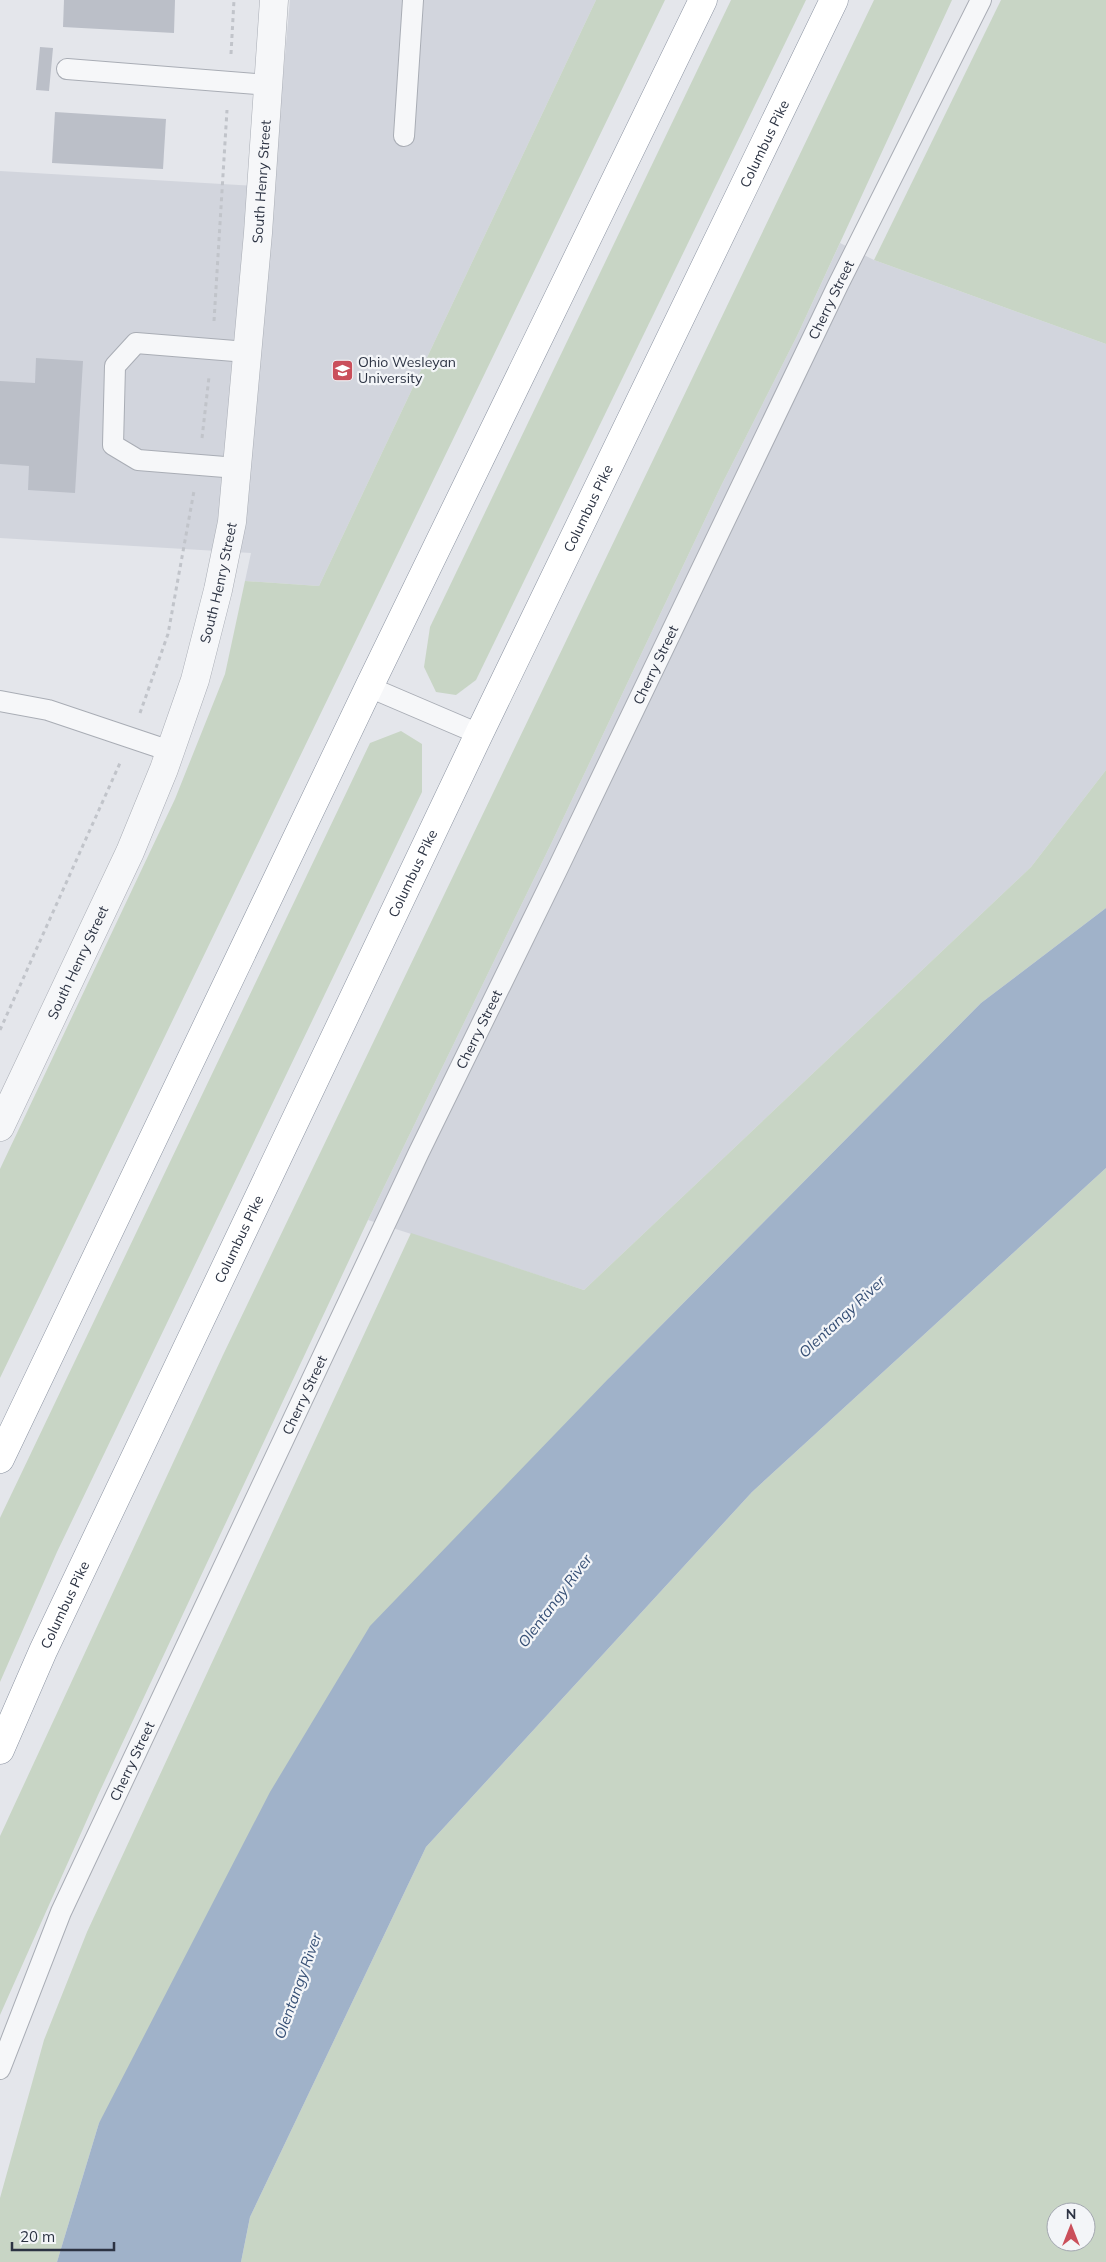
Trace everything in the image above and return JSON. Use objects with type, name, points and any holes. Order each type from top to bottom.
[{"type":"highway","points":[[0,1459],[369,687],[703,0]]},
{"type":"highway","name":"Columbus Pike","points":[[0,1750],[44,1651],[479,734],[834,0]]},
{"type":"street","name":"South Henry Street","points":[[0,1127],[130,852],[170,751],[195,680],[218,590],[232,522],[258,233],[274,0]]},
{"type":"lane","points":[[404,136],[412,0]]},
{"type":"lane","name":"Cherry Street","points":[[0,2069],[61,1912],[410,1170],[561,862],[838,285],[981,0]]},
{"type":"lane","points":[[67,69],[268,85]]},
{"type":"lane","points":[[237,468],[138,460],[113,445],[115,366],[136,343],[247,352]]},
{"type":"lane","points":[[369,687],[479,734]]},
{"type":"lane","points":[[0,702],[48,710],[170,751]]},
{"type":"path","points":[[0,1030],[131,739],[168,634],[199,465],[212,350],[234,0]]},
{"type":"shaded area","points":[[290,0],[596,0],[319,586],[245,581],[251,553],[0,538],[0,171],[273,187]]},
{"type":"shaded area","points":[[840,243],[874,260],[1106,344],[1106,770],[1031,867],[584,1290],[368,1220],[551,844],[721,486],[797,336]]},
{"type":"green space","points":[[596,0],[665,0],[0,1378],[0,1169],[175,799],[225,674],[245,581],[319,586]]},
{"type":"green space","points":[[731,0],[806,0],[476,680],[456,695],[436,692],[424,667],[430,627]]},
{"type":"green space","points":[[874,0],[952,0],[797,336],[721,486],[551,844],[368,1220],[98,1795],[0,2015],[0,1836],[223,1355]]},
{"type":"green space","points":[[1001,0],[1106,0],[1106,344],[874,260]]},
{"type":"green space","points":[[401,731],[422,744],[422,792],[57,1552],[0,1682],[0,1518],[370,743]]},
{"type":"green space","points":[[1106,770],[1106,908],[981,1003],[610,1377],[99,2123],[57,2262],[0,2262],[0,2198],[44,2040],[87,1932],[411,1233],[584,1290],[1031,867]]},
{"type":"green space","points":[[1106,1168],[1106,2262],[241,2262],[250,2217],[426,1847],[752,1492]]},
{"type":"water","name":"Olentangy River","points":[[1106,908],[1106,1168],[752,1492],[426,1847],[250,2217],[241,2262],[57,2262],[99,2123],[270,1792],[370,1626],[610,1377],[981,1003]]},
{"type":"building","points":[[64,0],[175,0],[174,33],[63,27]]},
{"type":"building","points":[[40,47],[53,48],[49,91],[36,90]]},
{"type":"building","points":[[55,112],[166,119],[163,169],[52,163]]},
{"type":"building","points":[[36,358],[83,361],[75,493],[28,490],[29,466],[0,464],[0,381],[35,383]]},
{"type":"place","name":"Ohio Wesleyan University","points":[[342,370]]}]
